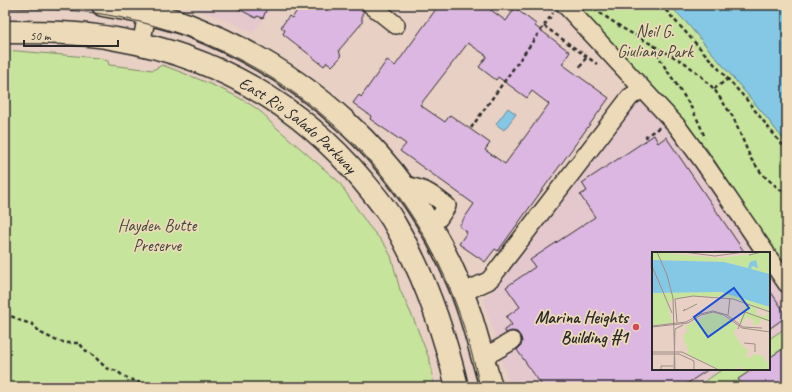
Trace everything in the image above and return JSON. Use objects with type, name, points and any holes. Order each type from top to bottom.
[{"type":"main road","name":"East Rio Salado Parkway","points":[[103,5],[148,8],[221,39],[272,65],[296,81],[339,115],[371,145],[404,185],[430,226],[455,274],[491,387]]},
{"type":"main road","name":"East Rio Salado Parkway","points":[[5,32],[94,35],[176,53],[242,80],[266,94],[295,116],[319,135],[346,160],[391,218],[424,282],[435,310],[451,359],[457,387]]},
{"type":"main road","points":[[391,218],[419,248],[438,287],[442,292],[446,294],[462,293],[447,321],[451,359]]},
{"type":"lane","points":[[371,5],[396,25]]},
{"type":"lane","points":[[142,45],[148,8]]},
{"type":"lane","points":[[559,9],[642,89],[671,120],[702,160],[765,252]]},
{"type":"lane","points":[[462,293],[484,283],[492,277],[630,97],[642,89]]},
{"type":"lane","points":[[770,259],[787,284]]},
{"type":"lane","points":[[482,356],[495,351],[512,341]]},
{"type":"path","points":[[588,5],[624,29],[685,63],[700,74],[714,89],[733,117],[751,159],[763,175],[787,194]]},
{"type":"path","points":[[661,5],[746,99],[787,151]]},
{"type":"path","points":[[471,128],[544,26],[559,9]]},
{"type":"path","points":[[544,26],[597,64]]},
{"type":"path","points":[[655,46],[658,56],[687,103],[704,134],[707,143]]},
{"type":"path","points":[[714,89],[728,79]]},
{"type":"path","points":[[647,138],[646,136],[671,120]]},
{"type":"path","points":[[5,313],[21,321],[32,324],[41,333],[57,341],[79,343],[106,368],[117,371],[123,376],[147,386],[154,385]]},
{"type":"shaded area","points":[[186,5],[274,5],[253,33],[229,21]]},
{"type":"shaded area","points":[[646,79],[707,149],[787,272],[787,387],[510,387],[484,301]]},
{"type":"green space","name":"Neil G. Giuliano Park","points":[[558,5],[669,5],[686,22],[763,113],[787,144],[787,271],[707,149],[646,79]]},
{"type":"green space","name":"Hayden Butte Preserve","points":[[5,50],[99,58],[108,61],[109,65],[153,70],[162,65],[237,97],[263,114],[270,122],[339,182],[368,225],[385,245],[391,256],[400,290],[414,320],[430,361],[434,387],[5,387]]},
{"type":"green space","points":[[787,327],[787,387],[696,387],[722,370],[770,370],[770,338]]},
{"type":"water","points":[[669,5],[787,5],[787,144],[763,113],[686,22]]},
{"type":"water","points":[[508,108],[516,114],[504,130],[496,124]]},
{"type":"building","points":[[231,5],[268,5],[263,18],[257,16],[256,18]]},
{"type":"building","points":[[301,5],[361,5],[364,11],[362,14],[362,23],[339,50],[341,57],[332,66],[327,62],[324,66],[283,34],[285,30],[281,27],[289,16],[292,18]]},
{"type":"building","points":[[439,5],[484,5],[506,21],[515,8],[536,24],[535,26],[570,52],[562,64],[609,98],[498,251],[495,249],[485,262],[459,244],[467,232],[459,226],[474,204],[400,151],[406,144],[370,119],[371,116],[353,103],[359,95],[361,97],[387,60],[395,66]],"holes":[[[468,43],[487,56],[479,67],[496,80],[498,77],[527,98],[532,91],[549,104],[505,164],[485,150],[490,143],[450,115],[445,122],[420,105]]]},
{"type":"building","points":[[654,135],[658,143],[666,137],[744,252],[652,252],[652,370],[708,370],[682,387],[543,387],[517,350],[521,346],[522,341],[520,336],[517,332],[512,331],[506,333],[504,330],[512,325],[506,317],[520,307],[506,287],[535,267],[530,260],[595,217],[580,195],[587,191],[582,183]]},
{"type":"building","points":[[770,290],[787,316],[770,328]]},
{"type":"building","points":[[787,346],[787,387],[744,387],[738,379],[752,370],[770,370],[770,357]]},
{"type":"tram line","points":[[5,8],[90,12],[118,17],[166,29],[213,47],[257,69],[298,96],[336,127],[371,162],[402,201],[428,243],[453,295],[471,350],[480,387]]},
{"type":"place","name":"Marina Heights Building #1","points":[[636,327]]}]
